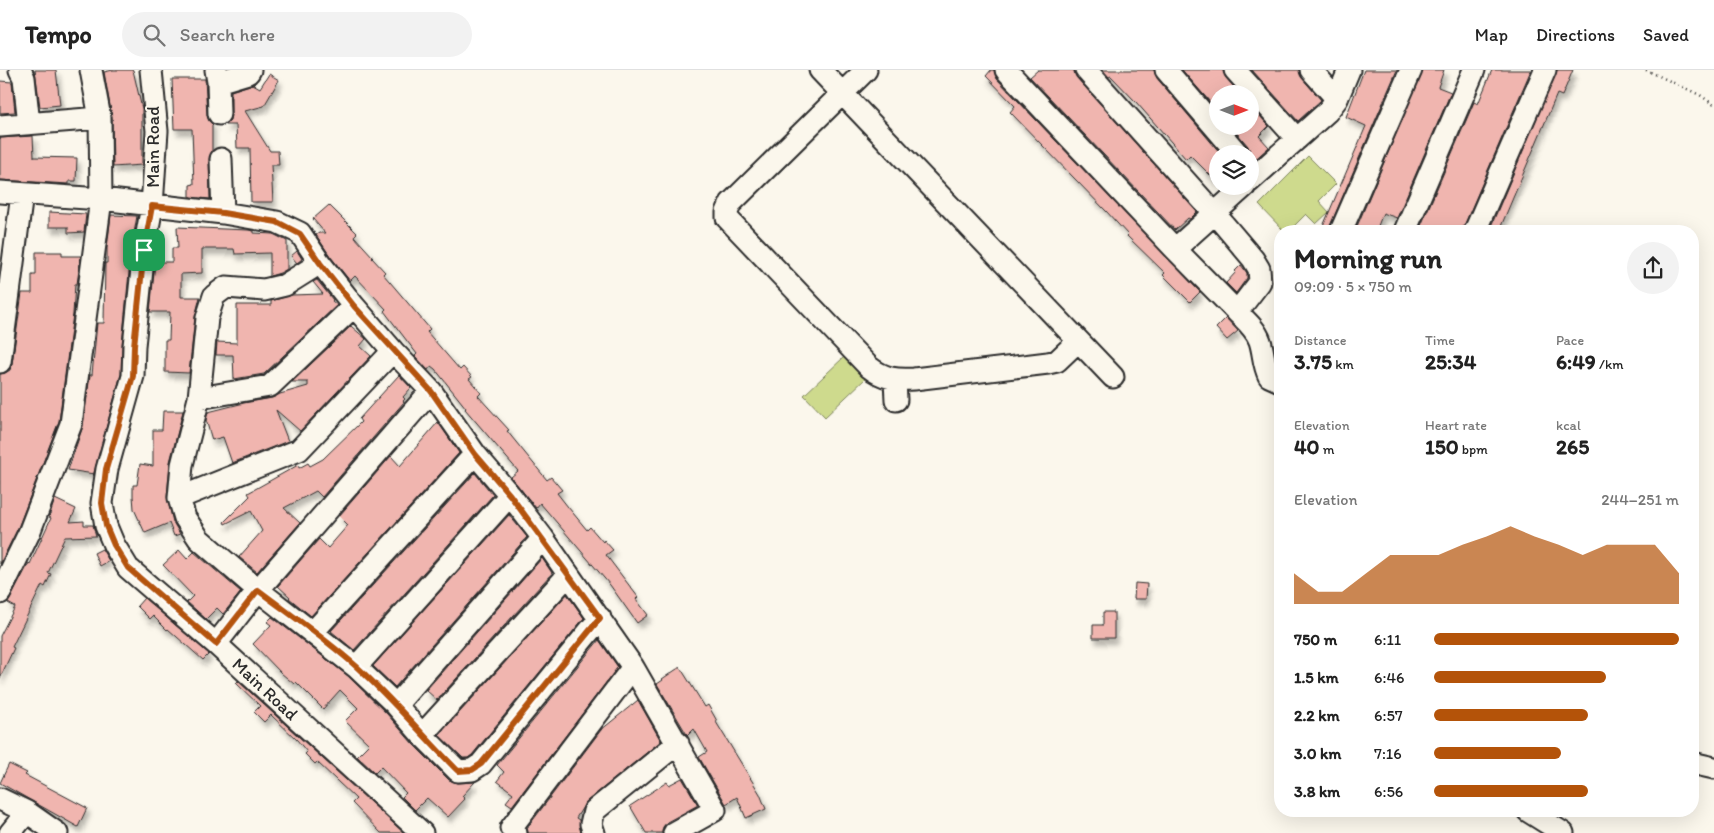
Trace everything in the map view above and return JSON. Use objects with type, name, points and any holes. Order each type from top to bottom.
[{"type":"street","points":[[20,70],[24,78],[29,124]]},
{"type":"street","points":[[0,593],[29,533],[71,424],[101,200],[100,118],[91,70]]},
{"type":"street","name":"Main Road","points":[[151,70],[156,131],[152,206],[144,250],[133,376],[106,469],[102,503],[106,526],[114,545],[128,568],[216,644],[422,833]]},
{"type":"street","points":[[219,114],[217,76],[248,73],[250,70]]},
{"type":"street","points":[[820,70],[1112,377]]},
{"type":"street","points":[[866,70],[731,203],[727,212],[728,218],[869,367],[896,390],[914,380],[1056,361],[1078,341]]},
{"type":"street","points":[[1086,70],[1253,259],[1259,269],[1260,282],[1237,312]]},
{"type":"street","points":[[1166,70],[1230,145]]},
{"type":"street","points":[[1235,70],[1297,140]]},
{"type":"street","points":[[1311,70],[1337,99]]},
{"type":"street","points":[[1259,171],[1297,140],[1327,112],[1337,99],[1349,70]]},
{"type":"street","points":[[1344,225],[1411,70]]},
{"type":"street","points":[[1408,225],[1474,70]]},
{"type":"street","points":[[1478,225],[1545,70]]},
{"type":"street","points":[[1018,74],[1175,249],[1251,326],[1260,340],[1262,355],[1270,376],[1274,378]]},
{"type":"street","points":[[0,126],[100,118]]},
{"type":"street","points":[[221,159],[223,213]]},
{"type":"street","points":[[0,192],[101,200],[223,213],[277,222],[300,234],[354,306],[431,391],[475,454],[543,538],[633,667],[715,810],[674,833]]},
{"type":"street","points":[[0,362],[22,194]]},
{"type":"street","points":[[1175,249],[1233,195]]},
{"type":"street","points":[[320,263],[284,284],[264,290],[226,287],[214,296],[207,318],[199,398],[182,465],[179,498],[185,518],[199,539],[258,590],[356,667],[396,705],[422,735],[458,771],[472,770],[481,764],[600,618]]},
{"type":"street","points":[[199,398],[270,386],[354,306]]},
{"type":"street","points":[[179,498],[299,450],[393,351]]},
{"type":"street","points":[[216,644],[258,590],[431,391]]},
{"type":"street","points":[[313,632],[475,454]]},
{"type":"street","points":[[356,667],[510,495]]},
{"type":"street","points":[[396,705],[543,538]]},
{"type":"street","points":[[422,735],[568,575]]},
{"type":"street","points":[[516,833],[511,828],[633,667]]},
{"type":"street","points":[[594,833],[591,824],[594,811],[678,743]]},
{"type":"street","points":[[1699,765],[1714,768]]},
{"type":"street","points":[[0,798],[27,812],[57,833]]},
{"type":"street","points":[[10,833],[27,812]]},
{"type":"street","points":[[1538,817],[1563,833]]},
{"type":"path","points":[[1646,70],[1700,95],[1714,105]]},
{"type":"green space","points":[[1308,156],[1336,184],[1319,201],[1329,212],[1316,224],[1306,214],[1295,225],[1278,225],[1259,205]]},
{"type":"green space","points":[[845,356],[866,378],[825,417],[804,395]]},
{"type":"building","points":[[35,70],[56,70],[60,105],[40,107]]},
{"type":"building","points":[[133,70],[142,109],[142,165],[113,167],[112,117],[104,72]]},
{"type":"building","points":[[991,70],[994,70],[997,79],[1200,292],[1190,302],[1163,275],[1165,273],[1127,236],[1106,211],[1010,112],[1015,106],[986,76]]},
{"type":"building","points":[[1038,70],[1074,70],[1077,78],[1197,212],[1175,230],[1030,77]]},
{"type":"building","points":[[1103,70],[1154,70],[1157,78],[1213,145],[1209,145],[1209,174],[1190,155],[1186,159],[1136,102],[1111,76],[1109,77]]},
{"type":"building","points":[[1182,70],[1223,70],[1226,78],[1232,85],[1209,85],[1209,101]]},
{"type":"building","points":[[1252,70],[1299,70],[1302,78],[1321,100],[1298,121]]},
{"type":"building","points":[[1364,70],[1397,70],[1330,225],[1324,225],[1366,126],[1346,117]]},
{"type":"building","points":[[1423,70],[1444,70],[1438,87],[1451,92],[1397,218],[1383,213],[1378,225],[1358,225]]},
{"type":"building","points":[[1492,70],[1531,70],[1464,225],[1421,225],[1474,102],[1478,104]]},
{"type":"building","points":[[1557,70],[1573,70],[1562,96],[1557,94],[1502,225],[1492,225]]},
{"type":"building","points":[[269,74],[279,80],[264,106],[245,111],[270,151],[278,151],[279,165],[271,165],[273,202],[251,202],[250,148],[237,148],[236,125],[225,125],[230,120],[231,91],[253,84],[260,88]]},
{"type":"building","points":[[172,79],[205,79],[207,115],[213,125],[212,151],[209,159],[210,199],[190,197],[190,185],[194,184],[192,129],[174,129]]},
{"type":"building","points":[[0,81],[12,82],[15,112],[0,113]]},
{"type":"building","points":[[1259,115],[1269,126],[1259,136],[1269,147],[1259,156],[1259,145],[1247,145],[1239,135],[1259,135]]},
{"type":"building","points":[[33,136],[34,157],[77,158],[76,181],[69,181],[69,184],[0,180],[0,138]]},
{"type":"building","points":[[329,205],[357,233],[354,236],[385,272],[383,274],[430,329],[427,332],[460,370],[463,367],[472,377],[469,379],[481,393],[478,396],[509,430],[507,431],[547,480],[551,477],[562,490],[557,493],[568,507],[587,530],[590,527],[613,550],[606,555],[638,597],[636,599],[648,615],[637,623],[610,585],[540,503],[536,508],[511,477],[518,471],[465,409],[435,369],[431,366],[428,370],[415,356],[417,354],[384,311],[386,309],[355,276],[350,281],[330,256],[316,235],[325,233],[313,219]]},
{"type":"building","points":[[49,212],[86,214],[84,232],[68,233],[68,227],[49,227]]},
{"type":"building","points":[[111,215],[137,216],[133,239],[130,239],[130,262],[121,374],[94,474],[68,470],[83,426],[90,375],[92,375],[97,323],[104,323],[105,263],[107,263]]},
{"type":"building","points":[[177,227],[248,230],[254,231],[254,233],[273,234],[287,241],[287,269],[280,273],[270,276],[270,253],[235,254],[234,249],[202,249],[202,273],[181,274],[181,297],[200,297],[195,317],[189,373],[165,372],[165,340],[169,340],[170,312],[150,312],[155,262],[172,262],[172,248],[178,248]]},
{"type":"building","points":[[297,251],[302,259],[297,263],[291,256]]},
{"type":"building","points":[[36,252],[62,252],[62,256],[81,256],[77,284],[75,284],[59,421],[18,528],[0,564],[0,374],[10,370],[12,364],[22,293],[32,293],[32,275],[36,275]]},
{"type":"building","points":[[1241,265],[1247,273],[1247,278],[1236,293],[1226,283]]},
{"type":"building","points":[[317,280],[337,305],[264,374],[234,379],[233,355],[216,355],[217,342],[237,343],[237,305],[271,305],[271,301],[292,295],[323,294],[313,282]]},
{"type":"building","points":[[1226,318],[1238,331],[1227,340],[1216,328]]},
{"type":"building","points":[[351,326],[366,339],[360,346],[371,356],[300,431],[276,410],[288,441],[232,463],[223,437],[212,440],[206,420],[208,412],[272,398],[308,386],[308,382],[292,382]]},
{"type":"building","points":[[399,375],[411,388],[403,397],[405,399],[404,402],[322,497],[316,491],[284,508],[300,523],[257,572],[239,557],[262,531],[251,511],[225,524],[224,522],[250,496],[248,493],[298,465],[299,468],[308,463],[310,466],[323,459],[361,422],[359,419]]},
{"type":"building","points":[[163,411],[183,411],[170,462],[167,497],[173,522],[180,534],[174,536],[169,523],[145,533],[134,509],[133,485],[137,485],[140,464],[153,466],[153,430],[162,430]]},
{"type":"building","points":[[438,422],[459,453],[311,616],[278,586],[319,539],[328,548],[348,525],[339,516],[391,456],[400,466]]},
{"type":"building","points":[[475,473],[493,495],[354,650],[331,631]]},
{"type":"building","points":[[55,499],[76,509],[70,522],[84,521],[84,525],[93,525],[96,536],[65,537],[48,573],[51,574],[45,587],[42,585],[12,647],[14,648],[0,678],[0,636],[15,607],[8,603],[30,564],[51,518],[49,517]]},
{"type":"building","points":[[509,515],[527,537],[395,687],[373,666]]},
{"type":"building","points":[[102,549],[109,561],[100,566],[94,553]]},
{"type":"building","points":[[179,550],[187,559],[194,552],[241,592],[223,614],[217,608],[206,619],[187,602],[193,596],[163,565]]},
{"type":"building","points":[[542,558],[552,573],[437,700],[426,690]]},
{"type":"building","points":[[1135,583],[1147,584],[1146,599],[1134,599]]},
{"type":"building","points":[[567,594],[584,618],[472,755],[468,758],[463,758],[439,735]]},
{"type":"building","points":[[144,598],[209,654],[203,660],[153,616],[150,619],[137,606]]},
{"type":"building","points":[[1103,612],[1114,612],[1114,638],[1093,638],[1093,625],[1103,625]]},
{"type":"building","points":[[272,617],[348,676],[387,714],[413,744],[449,780],[458,783],[475,782],[462,796],[465,799],[448,817],[427,798],[415,810],[402,797],[406,793],[381,767],[375,773],[357,756],[369,744],[345,721],[358,708],[340,690],[323,709],[296,682],[294,684],[281,673],[253,644],[271,625],[267,622]]},
{"type":"building","points":[[599,640],[618,667],[512,806],[506,802],[513,793],[497,781],[504,772],[497,765]]},
{"type":"building","points":[[680,667],[705,707],[708,705],[716,722],[760,794],[766,809],[746,818],[737,797],[726,804],[699,757],[707,752],[694,729],[688,735],[686,733],[657,684]]},
{"type":"building","points":[[238,681],[404,833],[381,833],[352,803],[356,799],[317,762],[315,764],[305,754],[307,752],[297,740],[271,715],[264,722],[254,712],[260,706],[236,683]]},
{"type":"building","points":[[638,700],[661,741],[586,802],[576,818],[579,820],[581,833],[528,833],[527,828],[601,730]]},
{"type":"building","points":[[9,764],[27,773],[25,775],[87,808],[78,827],[0,783]]},
{"type":"building","points":[[682,778],[698,805],[667,822],[663,827],[662,833],[646,833],[630,806],[667,782],[669,785]]},
{"type":"route","points":[[152,206],[223,213],[277,222],[300,234],[354,306],[431,391],[475,454],[543,538],[600,618],[481,764],[472,770],[458,771],[422,735],[396,705],[356,667],[258,590],[216,644],[128,568],[114,545],[106,526],[102,503],[106,469],[133,376],[134,346],[144,250],[152,206]]}]
